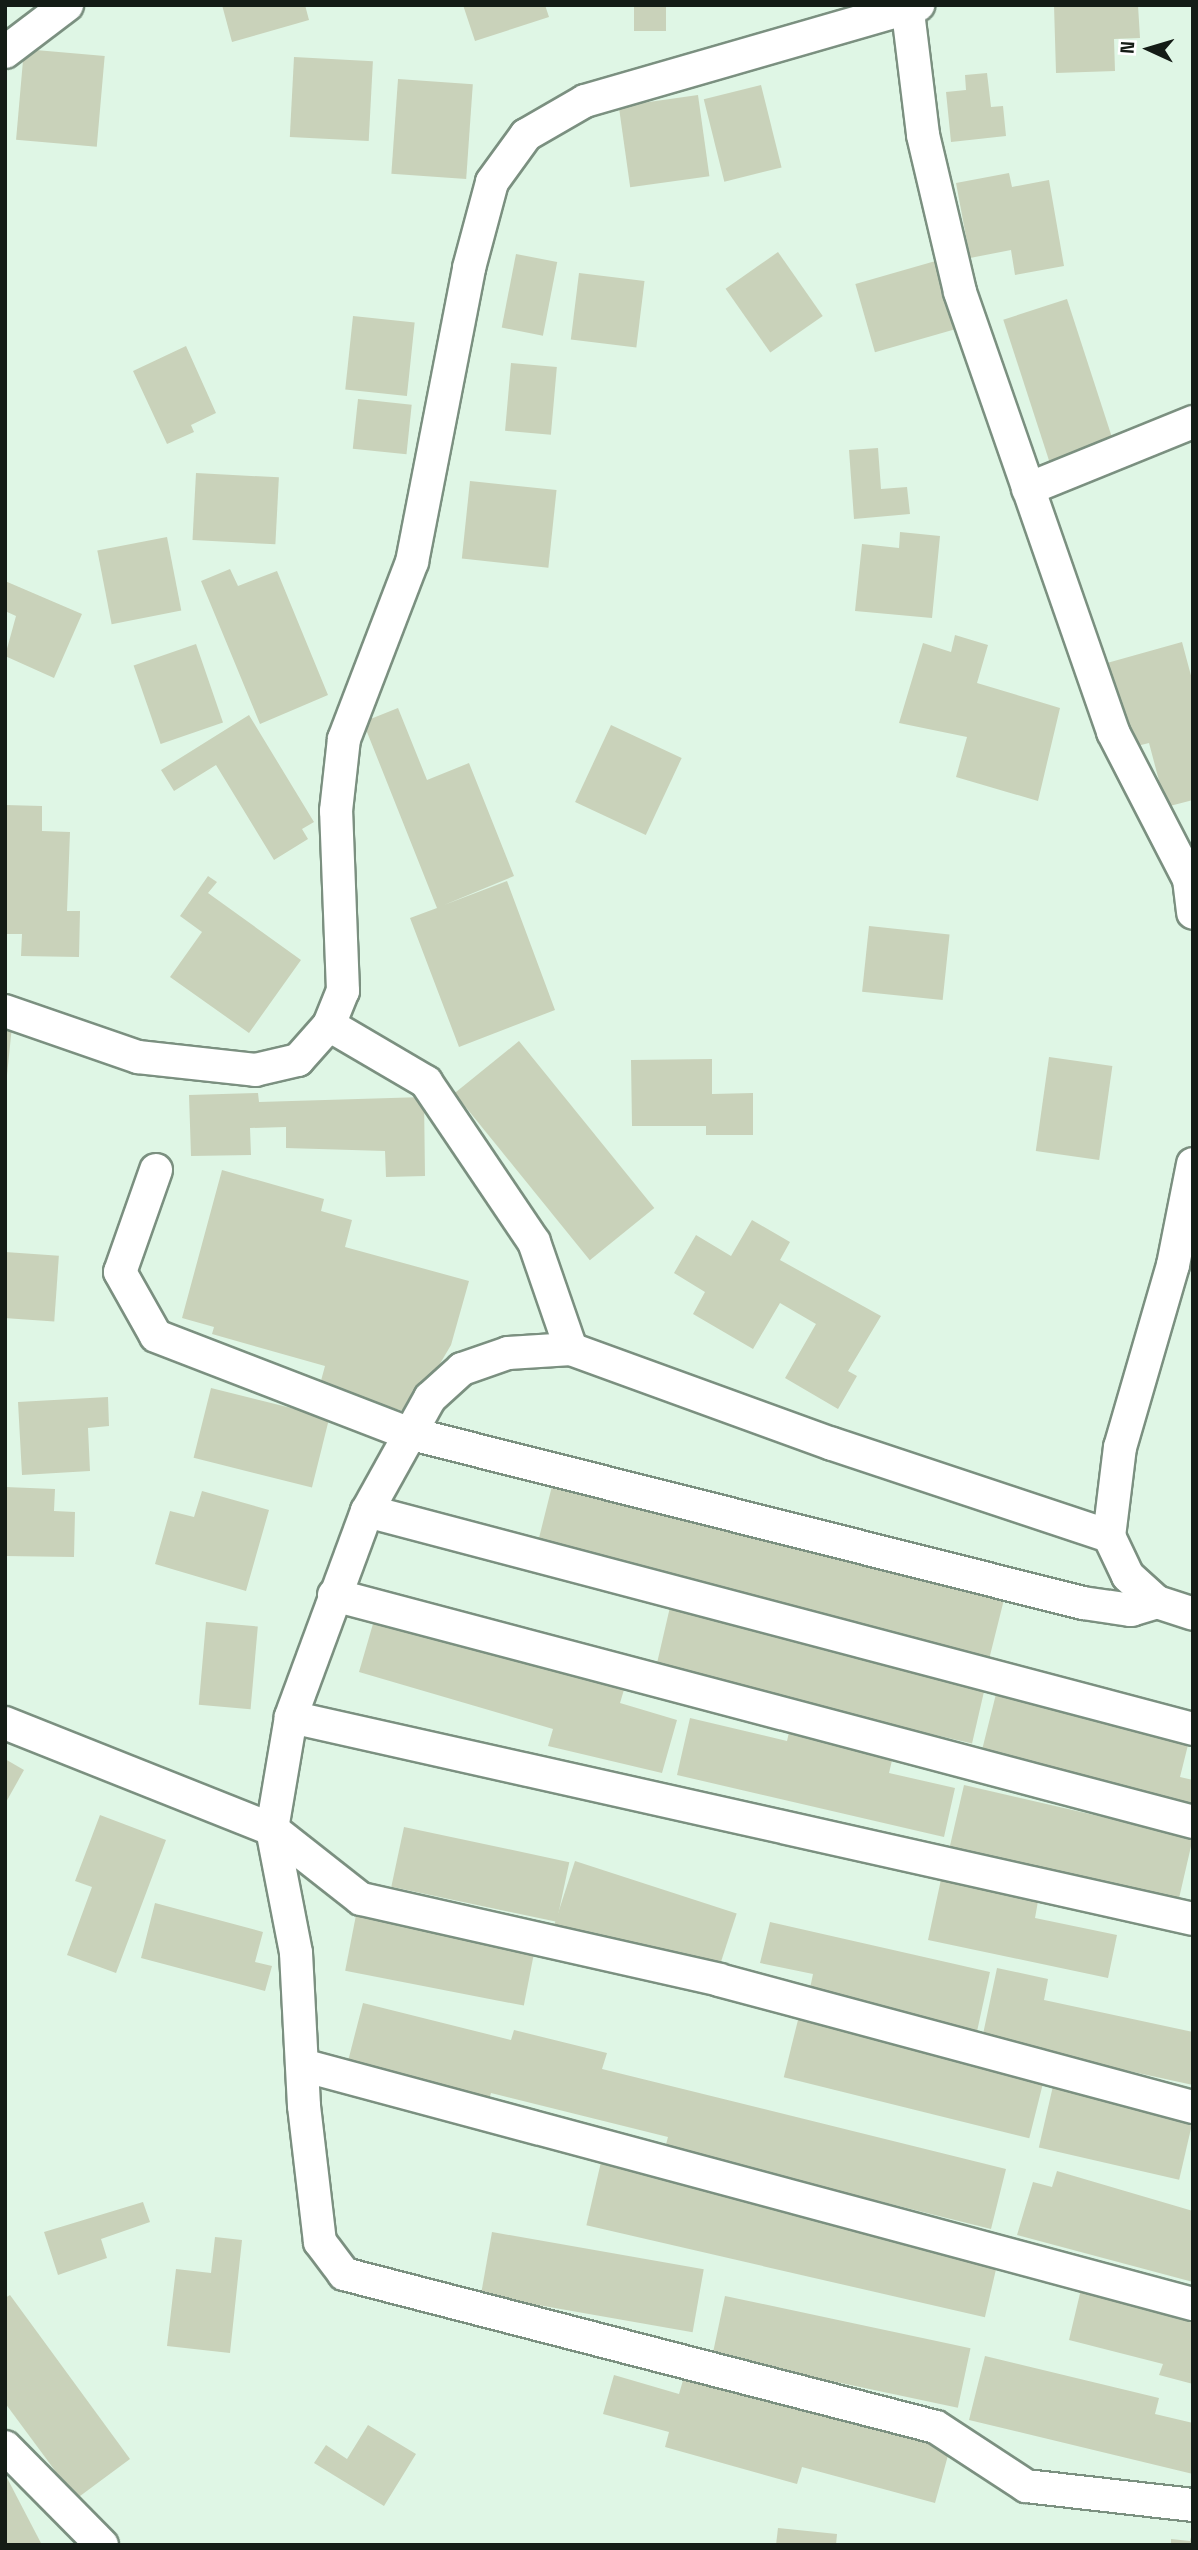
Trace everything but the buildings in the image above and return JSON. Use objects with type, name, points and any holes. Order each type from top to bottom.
[{"type":"street","points":[[5,52],[67,5]]},
{"type":"street","points":[[5,1011],[138,1057],[255,1070],[298,1060],[329,1025],[343,991],[336,811],[344,739],[412,562],[469,268],[492,182],[526,135],[585,101],[913,8],[923,135],[960,292],[1113,732],[1189,879],[1193,913]]},
{"type":"street","points":[[1028,489],[1193,422]]},
{"type":"street","points":[[329,1025],[426,1082],[534,1242],[571,1349]]},
{"type":"street","points":[[156,1170],[120,1272],[156,1336],[408,1433],[1083,1603],[1132,1610],[1157,1602]]},
{"type":"street","points":[[1192,1178],[1173,1265],[1120,1447],[1109,1536],[1128,1576],[1157,1602],[1193,1614]]},
{"type":"street","points":[[1109,1536],[832,1444],[571,1349],[508,1353],[462,1369],[430,1398],[408,1433],[368,1511],[334,1595],[291,1717],[272,1829],[296,1953],[302,2065],[320,2242],[344,2274],[936,2427],[1026,2486],[1193,2505]]},
{"type":"street","points":[[368,1511],[1193,1729]]},
{"type":"street","points":[[334,1595],[1193,1822]]},
{"type":"street","points":[[291,1717],[1193,1919]]},
{"type":"street","points":[[5,1723],[272,1829],[361,1899],[719,1980],[1193,2108]]},
{"type":"street","points":[[302,2065],[1193,2304]]},
{"type":"street","points":[[5,2447],[102,2545]]}]
